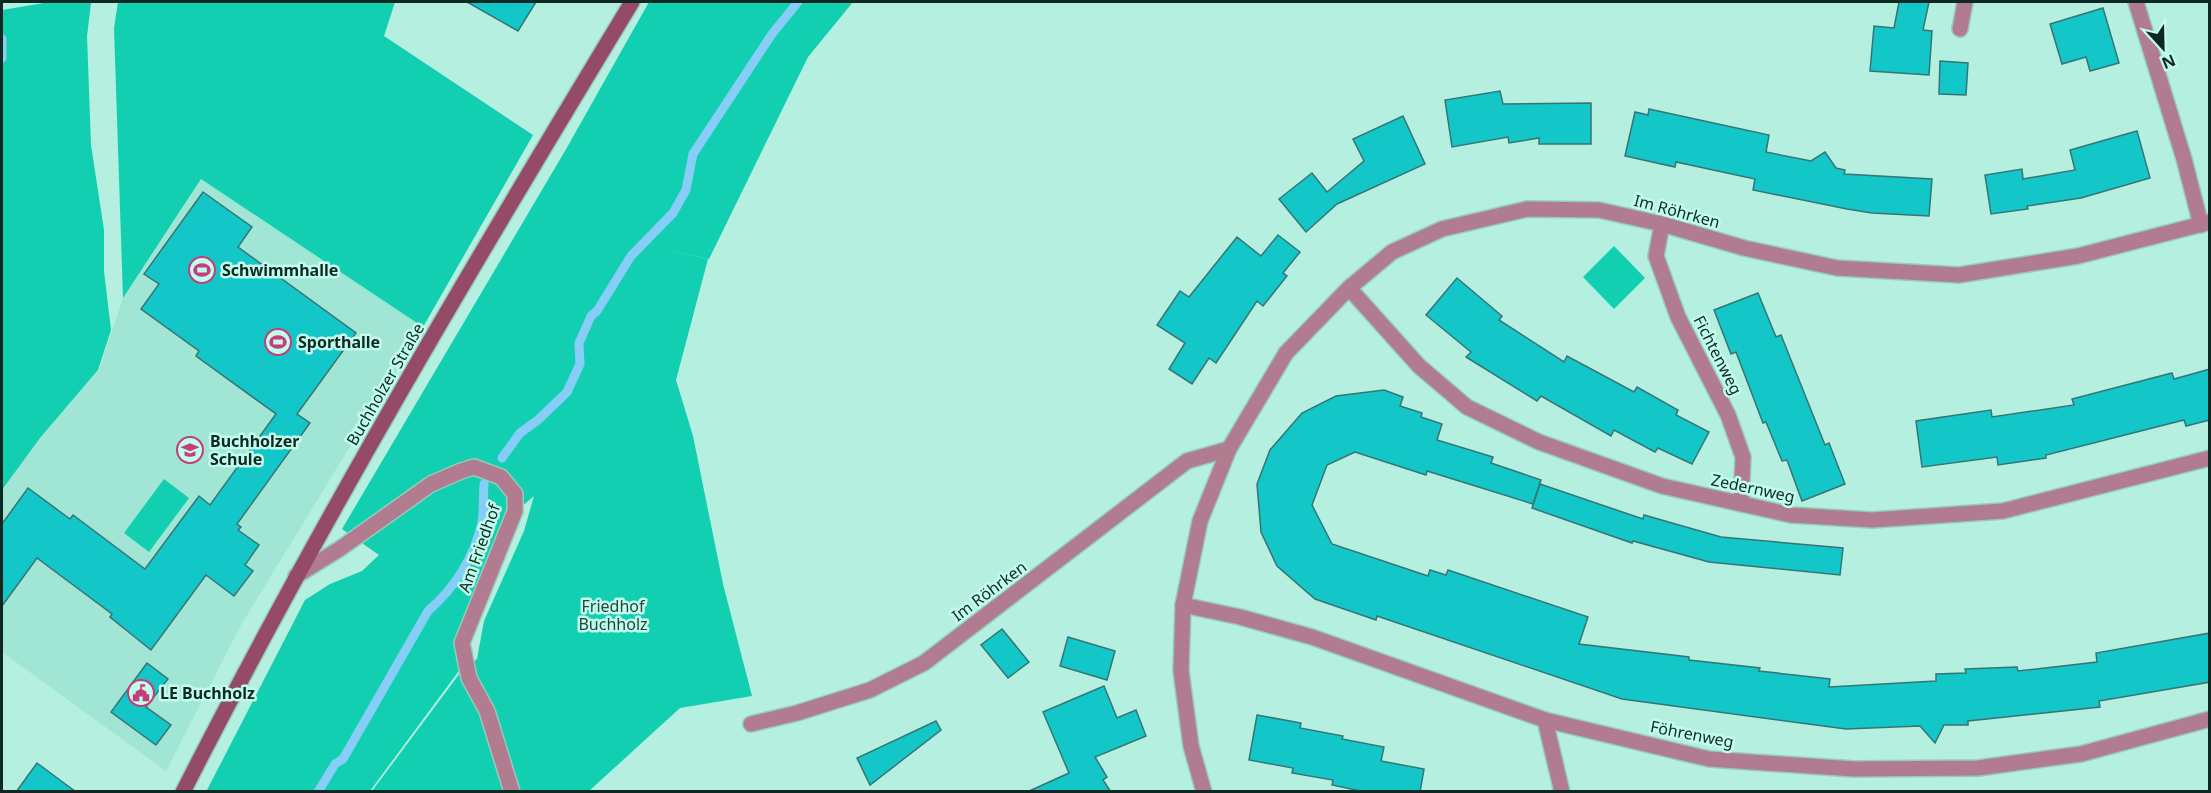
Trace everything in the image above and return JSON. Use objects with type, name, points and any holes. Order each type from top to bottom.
[{"type":"street","name":"Buchholzer Straße","points":[[183,792],[296,576],[456,297],[632,2]]},
{"type":"street","points":[[1960,29],[1965,2]]},
{"type":"street","points":[[2136,2],[2205,224]]},
{"type":"street","name":"Im Röhrken","points":[[1204,792],[1191,746],[1181,671],[1183,606],[1200,521],[1229,449],[1286,353],[1349,288],[1392,252],[1442,229],[1527,209],[1599,210],[1662,224],[1744,248],[1838,268],[1959,275],[2078,256],[2205,224]]},
{"type":"street","name":"Fichtenweg","points":[[1662,224],[1656,256],[1678,317],[1728,415],[1743,457],[1741,504]]},
{"type":"street","name":"Zedernweg","points":[[1349,288],[1419,366],[1467,407],[1539,442],[1662,486],[1791,515],[1872,520],[2003,511],[2210,458]]},
{"type":"street","name":"Im Röhrken","points":[[751,724],[798,713],[870,690],[924,663],[1187,461],[1229,449]]},
{"type":"street","name":"Am Friedhof","points":[[296,576],[341,548],[431,484],[474,468],[501,477],[515,494],[515,511],[462,643],[469,678],[487,711],[512,792]]},
{"type":"street","name":"Föhrenweg","points":[[1183,606],[1240,617],[1312,637],[1545,720],[1709,759],[1854,769],[1978,768],[2081,754],[2210,719]]},
{"type":"street","points":[[1545,720],[1562,792]]},
{"type":"shaded area","name":"Buchholzer Schule","points":[[201,179],[423,327],[241,625],[166,771],[2,652],[2,491],[40,438],[99,370],[123,298]]},
{"type":"green space","points":[[50,2],[91,3],[87,36],[91,145],[104,230],[104,271],[111,330],[98,370],[40,438],[2,490],[2,10]]},
{"type":"green space","points":[[118,2],[395,2],[384,36],[533,135],[423,327],[201,179],[123,298],[114,28]]},
{"type":"green space","name":"Friedhof Buchholz","points":[[649,2],[853,2],[808,57],[709,259],[646,245],[708,259],[676,380],[693,436],[723,584],[752,696],[680,708],[589,791],[372,791],[463,669],[477,659],[484,621],[524,531],[534,496],[508,518],[461,668],[370,791],[206,792],[305,600],[330,584],[362,571],[379,555],[342,529],[565,151]]},
{"type":"green space","points":[[1614,246],[1645,278],[1614,309],[1583,277]]},
{"type":"green space","points":[[164,479],[189,498],[149,552],[124,533]]},
{"type":"building","points":[[467,2],[536,2],[518,31]]},
{"type":"building","points":[[1899,2],[1929,2],[1923,30],[1932,31],[1929,75],[1870,71],[1874,26],[1894,28]]},
{"type":"building","points":[[2103,8],[2119,63],[2090,71],[2086,57],[2062,64],[2050,24]]},
{"type":"building","points":[[1940,61],[1968,63],[1966,95],[1939,94]]},
{"type":"building","points":[[1500,91],[1503,104],[1591,103],[1591,144],[1539,144],[1539,138],[1509,143],[1508,137],[1452,147],[1445,100]]},
{"type":"building","points":[[1649,109],[1769,135],[1766,152],[1811,161],[1825,152],[1836,168],[1845,170],[1844,174],[1932,179],[1929,216],[1872,213],[1847,209],[1753,190],[1755,179],[1676,162],[1675,167],[1625,156],[1635,112],[1648,115]]},
{"type":"building","points":[[1403,116],[1425,164],[1337,204],[1306,232],[1279,199],[1312,173],[1327,192],[1364,161],[1353,139]]},
{"type":"building","points":[[2137,131],[2150,178],[2081,198],[1991,214],[1985,175],[2022,169],[2023,179],[2075,170],[2070,150]]},
{"type":"building","points":[[203,192],[252,227],[238,247],[356,333],[297,414],[310,423],[237,524],[241,527],[238,530],[259,545],[245,565],[253,571],[234,596],[206,575],[151,650],[110,617],[112,614],[37,558],[2,606],[2,524],[28,488],[70,519],[73,515],[145,569],[199,496],[210,505],[276,414],[196,356],[199,351],[141,309],[159,284],[144,274]]},
{"type":"building","points":[[1278,235],[1300,252],[1283,273],[1287,276],[1263,306],[1257,301],[1216,363],[1209,358],[1192,384],[1169,369],[1185,343],[1157,325],[1180,291],[1189,297],[1237,237],[1261,256]]},
{"type":"building","points":[[1457,278],[1502,316],[1499,320],[1564,362],[1567,356],[1634,392],[1637,387],[1678,410],[1676,415],[1709,432],[1692,464],[1658,448],[1655,452],[1614,430],[1611,436],[1541,396],[1537,401],[1466,357],[1471,352],[1426,315]]},
{"type":"building","points":[[1758,293],[1776,337],[1781,335],[1825,445],[1829,443],[1845,484],[1802,501],[1787,460],[1782,461],[1766,422],[1763,423],[1736,352],[1731,354],[1714,310]]},
{"type":"building","points":[[2210,369],[2210,420],[2186,426],[2184,420],[2046,455],[2046,458],[1998,465],[1997,457],[1922,467],[1916,421],[1991,410],[1992,417],[2074,405],[2072,399],[2172,373],[2174,379]]},
{"type":"building","points":[[1384,390],[1403,397],[1400,406],[1422,413],[1421,417],[1442,424],[1437,440],[1493,457],[1491,463],[1541,480],[1533,504],[1427,471],[1426,475],[1355,452],[1327,465],[1312,505],[1332,544],[1428,576],[1430,570],[1446,575],[1448,570],[1588,617],[1579,644],[1689,657],[1689,660],[1760,668],[1759,671],[1830,679],[1829,687],[1936,681],[1936,674],[1966,673],[1965,669],[2017,667],[2018,671],[2097,662],[2096,653],[2210,633],[2210,682],[2099,701],[2100,707],[1968,721],[1968,725],[1944,725],[1935,743],[1920,726],[1846,729],[1622,699],[1377,616],[1376,620],[1315,599],[1277,566],[1261,532],[1257,484],[1270,450],[1302,413],[1336,396]]},
{"type":"building","points":[[1540,484],[1643,519],[1644,515],[1721,537],[1843,548],[1840,575],[1709,562],[1633,541],[1632,543],[1532,508]]},
{"type":"building","points":[[1002,629],[1029,662],[1008,678],[981,645]]},
{"type":"building","points":[[1068,637],[1115,651],[1107,680],[1060,666]]},
{"type":"building","name":"LE Buchholz","points":[[147,663],[168,679],[146,707],[171,725],[156,745],[111,712]]},
{"type":"building","points":[[1104,686],[1117,718],[1136,710],[1146,736],[1095,757],[1107,777],[1103,780],[1111,792],[1027,792],[1069,773],[1043,712]]},
{"type":"building","points":[[1257,715],[1301,723],[1300,728],[1384,747],[1381,761],[1424,769],[1420,792],[1365,792],[1332,785],[1333,780],[1292,773],[1293,768],[1249,760]]},
{"type":"building","points":[[936,721],[941,730],[870,785],[857,758]]},
{"type":"building","points":[[37,763],[76,792],[16,792]]},
{"type":"waterway","points":[[502,458],[520,433],[538,420],[567,392],[580,364],[579,343],[591,316],[597,311],[631,256],[673,213],[686,190],[693,154],[772,34],[798,2]]},
{"type":"waterway","points":[[2,39],[2,58]]},
{"type":"waterway","points":[[318,792],[335,764],[343,759],[428,611],[455,582],[469,559],[482,522],[484,484]]},
{"type":"place","name":"Schwimmhalle","points":[[202,270]]},
{"type":"place","name":"Sporthalle","points":[[278,342]]},
{"type":"place","name":"Buchholzer Schule","points":[[190,450]]},
{"type":"place","name":"LE Buchholz","points":[[141,693]]}]
